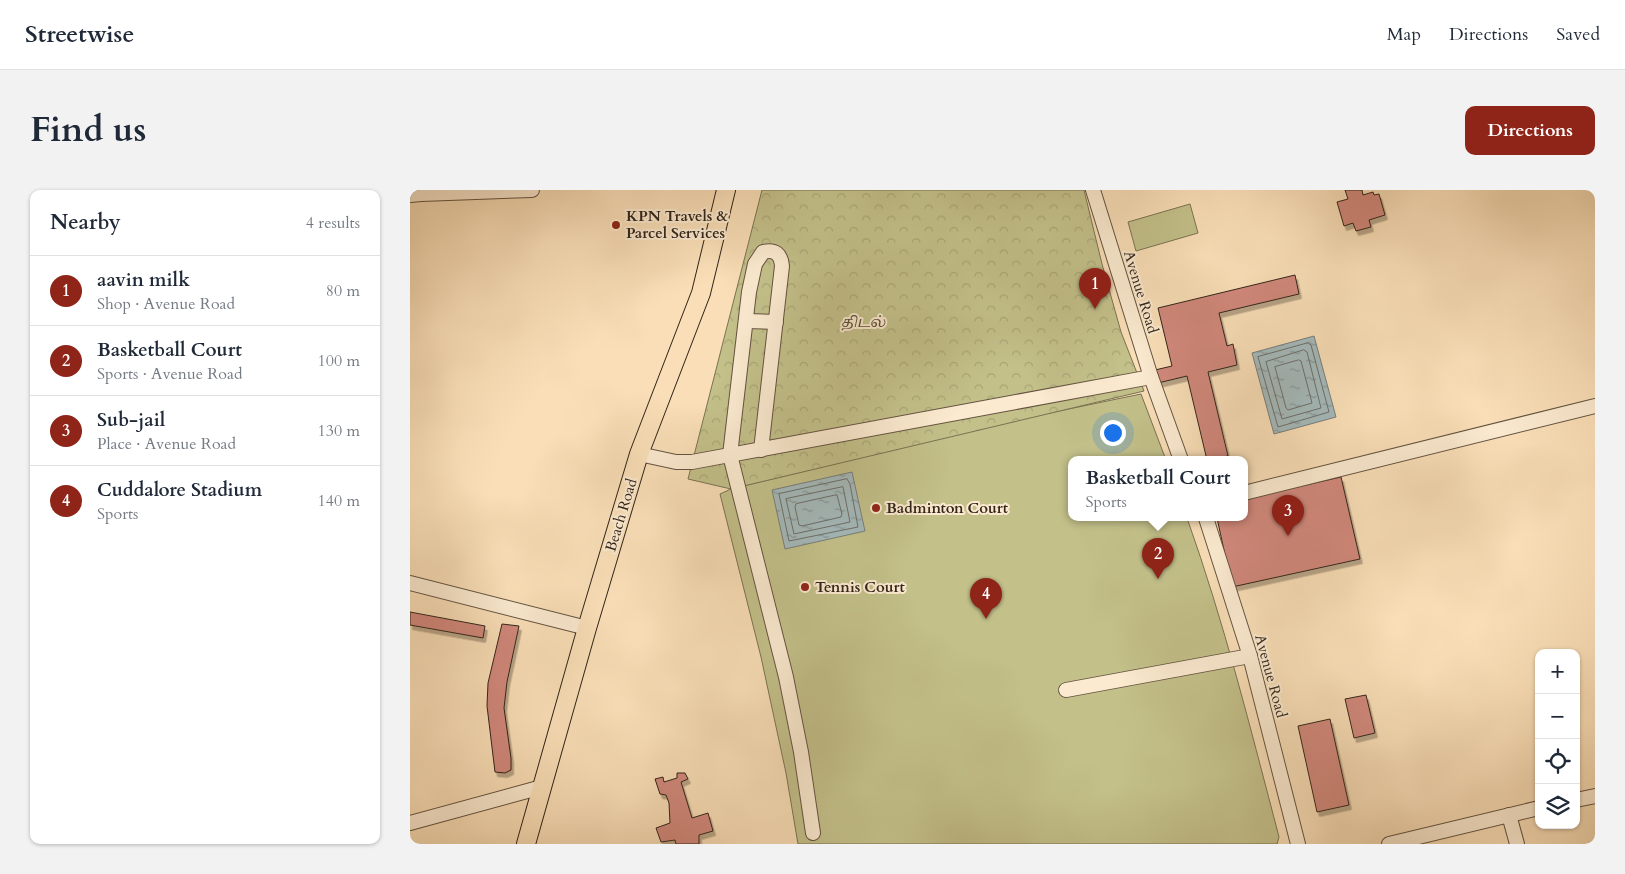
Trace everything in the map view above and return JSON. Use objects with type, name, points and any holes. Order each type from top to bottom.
[{"type":"main road","name":"Beach Road","points":[[526,844],[587,628],[639,454],[700,293],[726,190]]},
{"type":"street","points":[[410,196],[532,190]]},
{"type":"street","name":"Avenue Road","points":[[1093,190],[1151,377],[1179,456]]},
{"type":"street","points":[[761,450],[782,266],[779,255],[769,250],[763,252],[755,264],[749,292],[730,455],[786,677],[801,752],[812,833]]},
{"type":"street","points":[[746,321],[776,322]]},
{"type":"street","points":[[639,454],[676,462],[692,462],[1151,377]]},
{"type":"street","points":[[1248,492],[1595,406]]},
{"type":"street","name":"Avenue Road","points":[[1207,521],[1250,656],[1298,844]]},
{"type":"street","points":[[410,583],[587,628]]},
{"type":"street","points":[[1066,690],[1250,656]]},
{"type":"street","points":[[410,824],[542,787]]},
{"type":"street","points":[[1580,799],[1595,796]]},
{"type":"street","points":[[1391,844],[1535,809]]},
{"type":"street","points":[[1509,815],[1517,844]]},
{"type":"green space","name":"திடல்","points":[[762,190],[1084,190],[1121,332],[1144,391],[731,489],[688,479]]},
{"type":"green space","points":[[1190,204],[1198,233],[1136,251],[1128,222]]},
{"type":"green space","points":[[1141,394],[1164,456],[1068,456],[1068,521],[1188,521],[1236,676],[1279,837],[1277,844],[798,844],[786,773],[761,657],[720,494],[731,489],[1011,421]]},
{"type":"water","points":[[1314,336],[1336,417],[1274,434],[1252,353]]},
{"type":"water","points":[[852,472],[865,531],[785,549],[772,490]]},
{"type":"building","points":[[1345,190],[1362,190],[1363,195],[1373,192],[1374,195],[1379,194],[1385,215],[1369,220],[1371,227],[1356,231],[1353,223],[1344,226],[1337,202],[1348,199]]},
{"type":"building","points":[[1295,275],[1299,294],[1219,313],[1227,346],[1233,344],[1237,365],[1208,372],[1228,456],[1206,456],[1187,376],[1158,383],[1155,370],[1172,366],[1158,308]]},
{"type":"building","points":[[1341,477],[1360,559],[1232,587],[1218,521],[1248,521],[1248,498]]},
{"type":"building","points":[[410,612],[485,626],[483,638],[410,625]]},
{"type":"building","points":[[502,624],[519,626],[507,682],[504,708],[511,758],[511,770],[505,773],[495,772],[487,706],[488,683]]},
{"type":"building","points":[[1366,695],[1375,733],[1354,738],[1345,699]]},
{"type":"building","points":[[1330,719],[1349,805],[1317,812],[1298,726]]},
{"type":"building","points":[[677,773],[685,773],[688,779],[681,782],[692,818],[708,813],[713,831],[699,835],[699,844],[676,844],[675,840],[661,842],[656,828],[670,823],[669,803],[666,795],[660,794],[655,779],[663,777],[664,782],[677,778]]},
{"type":"place","name":"KPN Travels & Parcel Services","points":[[616,225]]},
{"type":"place","name":"aavin milk","points":[[1095,309]]},
{"type":"place","name":"Badminton Court","points":[[876,508]]},
{"type":"place","name":"Sub-jail","points":[[1288,536]]},
{"type":"place","name":"Basketball Court","points":[[1158,579]]},
{"type":"place","name":"Tennis Court","points":[[805,587]]},
{"type":"place","name":"Cuddalore Stadium","points":[[986,619]]}]
